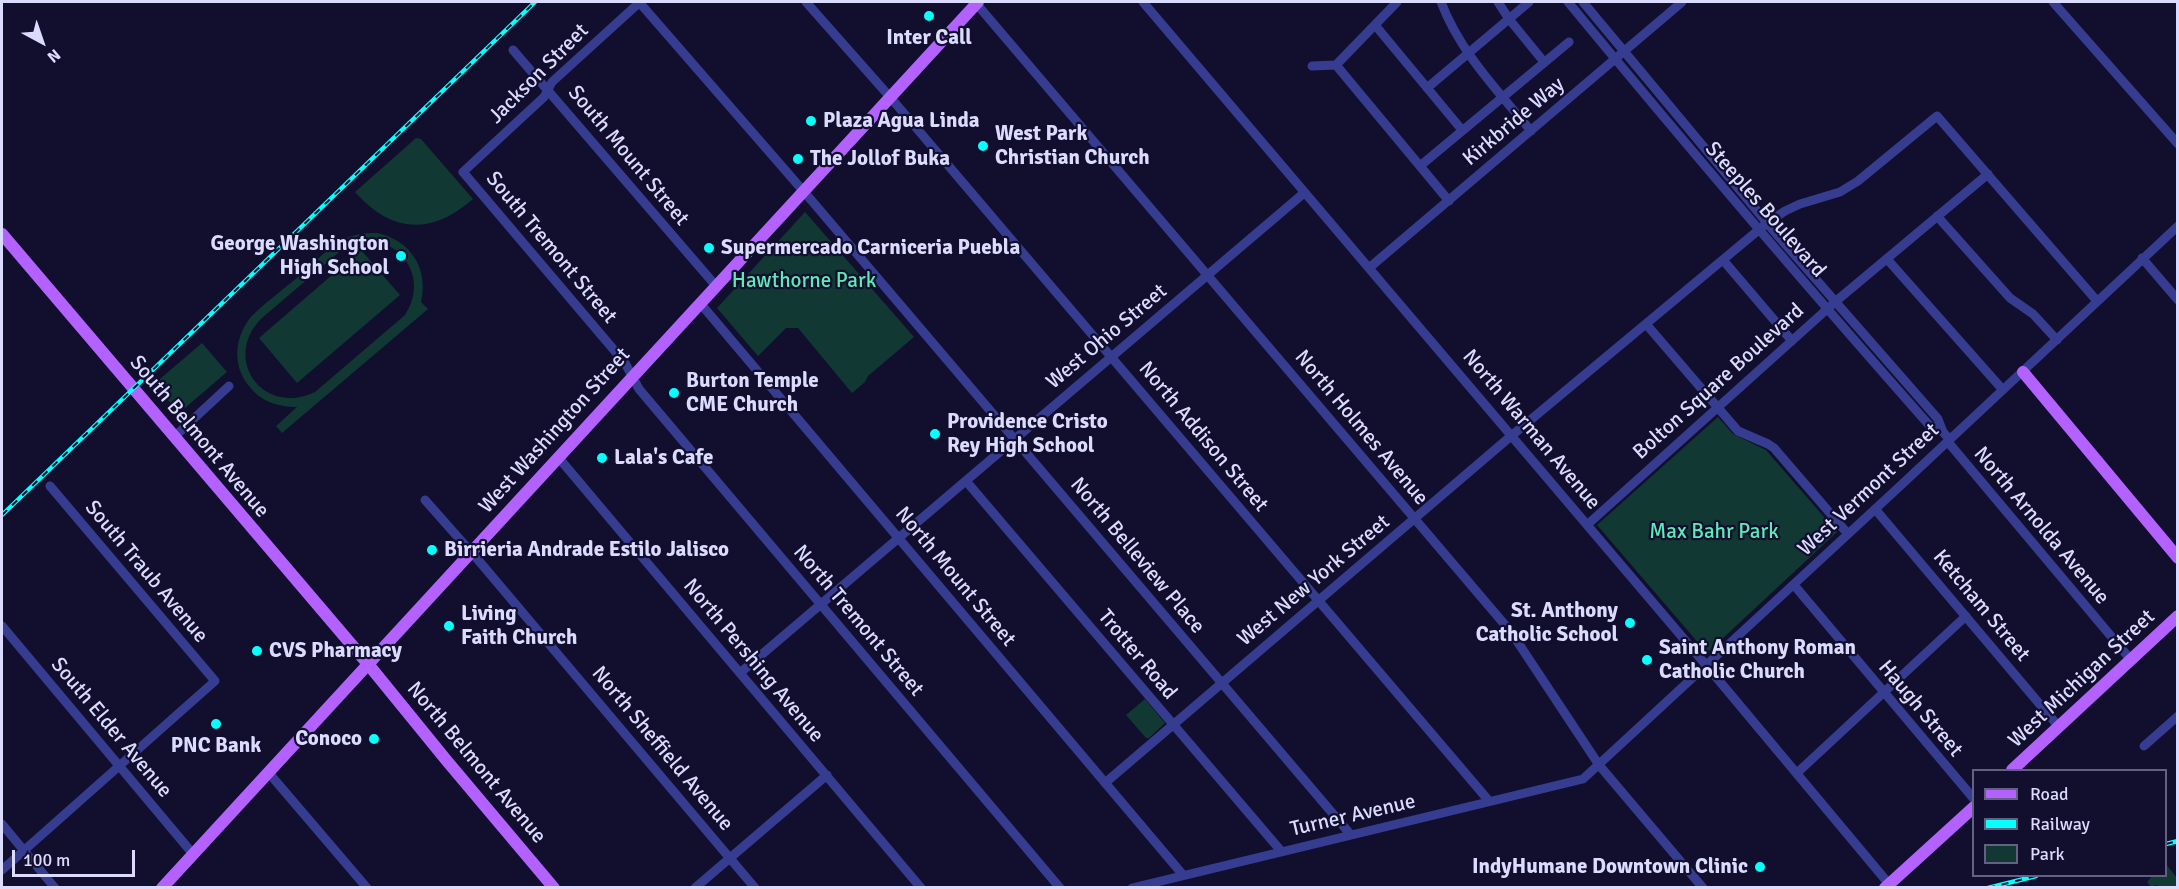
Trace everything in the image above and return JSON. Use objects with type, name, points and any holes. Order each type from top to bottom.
[{"type":"main road","name":"West Washington Street","points":[[165,886],[976,2]]},
{"type":"main road","name":"South Belmont Avenue","points":[[2,234],[368,663]]},
{"type":"main road","points":[[2023,372],[2178,558]]},
{"type":"main road","name":"West Michigan Street","points":[[2014,769],[2178,616]]},
{"type":"main road","name":"North Belmont Avenue","points":[[368,663],[554,888]]},
{"type":"main road","points":[[1887,886],[1972,809]]},
{"type":"street","name":"Jackson Street","points":[[463,172],[544,97],[552,82],[640,2]]},
{"type":"street","name":"North Belleview Place","points":[[640,2],[1351,835]]},
{"type":"street","name":"North Addison Street","points":[[806,2],[890,97],[1488,801]]},
{"type":"street","name":"North Holmes Avenue","points":[[976,2],[1517,638],[1599,765],[1703,888]]},
{"type":"street","name":"North Warman Avenue","points":[[1143,2],[1797,773],[1887,886]]},
{"type":"street","points":[[1312,66],[1336,65],[1397,2]]},
{"type":"street","points":[[1441,2],[1450,26],[1468,54],[1531,131]]},
{"type":"street","points":[[1498,2],[1509,19],[1545,62]]},
{"type":"street","points":[[1427,88],[1529,2]]},
{"type":"street","name":"Steeples Boulevard","points":[[1568,2],[1758,231],[1929,425],[1943,432]]},
{"type":"street","name":"Steeples Boulevard","points":[[1583,2],[1767,223],[1938,419],[1949,441]]},
{"type":"street","name":"Kirkbride Way","points":[[1369,268],[1682,2]]},
{"type":"street","points":[[2053,2],[2178,144]]},
{"type":"street","points":[[1375,25],[1462,130]]},
{"type":"street","points":[[1420,166],[1569,42]]},
{"type":"street","name":"South Mount Street","points":[[513,50],[716,286]]},
{"type":"street","points":[[1336,65],[1449,201]]},
{"type":"street","name":"West New York Street","points":[[1105,783],[1511,436],[1785,210],[1840,192],[1858,181],[1937,116],[1988,174]]},
{"type":"street","name":"South Tremont Street","points":[[463,172],[625,363],[632,376]]},
{"type":"street","points":[[1988,174],[2097,302]]},
{"type":"street","name":"Bolton Square Boulevard","points":[[1587,525],[1827,309],[1988,174]]},
{"type":"street","name":"West Ohio Street","points":[[741,673],[1304,193]]},
{"type":"street","points":[[1937,216],[2010,298],[2032,314],[2057,340]]},
{"type":"street","name":"West Vermont Street","points":[[1583,779],[2178,226]]},
{"type":"street","points":[[2142,258],[2178,300]]},
{"type":"street","points":[[1887,259],[2003,390]]},
{"type":"street","points":[[1723,260],[1792,341]]},
{"type":"street","name":"North Mount Street","points":[[700,303],[1183,875]]},
{"type":"street","points":[[1647,324],[1738,431],[1774,448],[1848,534]]},
{"type":"street","name":"North Tremont Street","points":[[632,376],[639,389],[1060,888]]},
{"type":"street","points":[[174,437],[230,386]]},
{"type":"street","name":"North Arnolda Avenue","points":[[1949,441],[2131,660]]},
{"type":"street","name":"North Pershing Avenue","points":[[558,457],[921,888]]},
{"type":"street","name":"Trotter Road","points":[[966,481],[1281,851]]},
{"type":"street","name":"South Traub Avenue","points":[[50,486],[215,681],[119,766]]},
{"type":"street","name":"North Sheffield Avenue","points":[[425,500],[472,552],[755,888]]},
{"type":"street","name":"Ketcham Street","points":[[1875,509],[2060,727]]},
{"type":"street","name":"Haugh Street","points":[[1794,585],[1883,694],[1972,797]]},
{"type":"street","points":[[1797,773],[1966,616]]},
{"type":"street","name":"South Elder Avenue","points":[[2,626],[194,854]]},
{"type":"street","points":[[2144,746],[2178,716]]},
{"type":"street","points":[[2,870],[119,766]]},
{"type":"street","points":[[268,772],[367,888]]},
{"type":"street","points":[[695,888],[827,776]]},
{"type":"street","name":"Turner Avenue","points":[[1132,888],[1583,779]]},
{"type":"street","points":[[2,824],[55,888]]},
{"type":"green space","points":[[416,138],[421,139],[473,199],[442,219],[427,224],[412,225],[383,216],[355,192]]},
{"type":"green space","name":"Hawthorne Park","points":[[805,212],[914,337],[868,376],[865,382],[852,393],[798,328],[786,328],[758,356],[717,308]]},
{"type":"green space","points":[[377,233],[399,242],[414,257],[422,278],[421,302],[428,309],[282,433],[276,426],[297,407],[277,405],[265,400],[245,380],[239,368],[237,355],[243,330],[255,312],[341,241],[358,234]],"holes":[[[372,241],[385,244],[404,258],[414,279],[414,291],[405,315],[315,392],[296,398],[279,397],[265,390],[254,379],[247,366],[246,350],[250,334],[262,318],[344,248],[358,242]]]},
{"type":"green space","points":[[361,250],[400,295],[297,383],[259,338]]},
{"type":"green space","points":[[202,343],[227,372],[179,413],[154,384]]},
{"type":"green space","name":"Max Bahr Park","points":[[1718,417],[1733,434],[1766,450],[1837,532],[1707,653],[1597,525]]},
{"type":"green space","points":[[1145,699],[1165,723],[1149,738],[1146,738],[1126,715]]},
{"type":"green space","points":[[2167,865],[2177,878],[2177,887],[2157,885],[2151,887],[2147,882],[2151,877],[2167,877]]},
{"type":"railway","points":[[2,515],[535,2]]},
{"type":"railway","points":[[2167,844],[2178,841]]},
{"type":"railway","points":[[1988,888],[2032,877]]},
{"type":"place","name":"Inter Call","points":[[929,16]]},
{"type":"place","name":"Plaza Agua Linda","points":[[811,121]]},
{"type":"place","name":"West Park Christian Church","points":[[983,146]]},
{"type":"place","name":"The Jollof Buka","points":[[798,159]]},
{"type":"place","name":"Supermercado Carniceria Puebla","points":[[709,248]]},
{"type":"place","name":"George Washington High School","points":[[401,256]]},
{"type":"place","name":"Burton Temple CME Church","points":[[674,393]]},
{"type":"place","name":"Providence Cristo Rey High School","points":[[935,434]]},
{"type":"place","name":"Lala's Cafe","points":[[602,458]]},
{"type":"place","name":"Birrieria Andrade Estilo Jalisco","points":[[432,550]]},
{"type":"place","name":"St. Anthony Catholic School","points":[[1630,623]]},
{"type":"place","name":"Living Faith Church","points":[[449,626]]},
{"type":"place","name":"CVS Pharmacy","points":[[257,651]]},
{"type":"place","name":"Saint Anthony Roman Catholic Church","points":[[1647,660]]},
{"type":"place","name":"PNC Bank","points":[[216,724]]},
{"type":"place","name":"Conoco","points":[[374,739]]},
{"type":"place","name":"IndyHumane Downtown Clinic","points":[[1760,867]]}]
